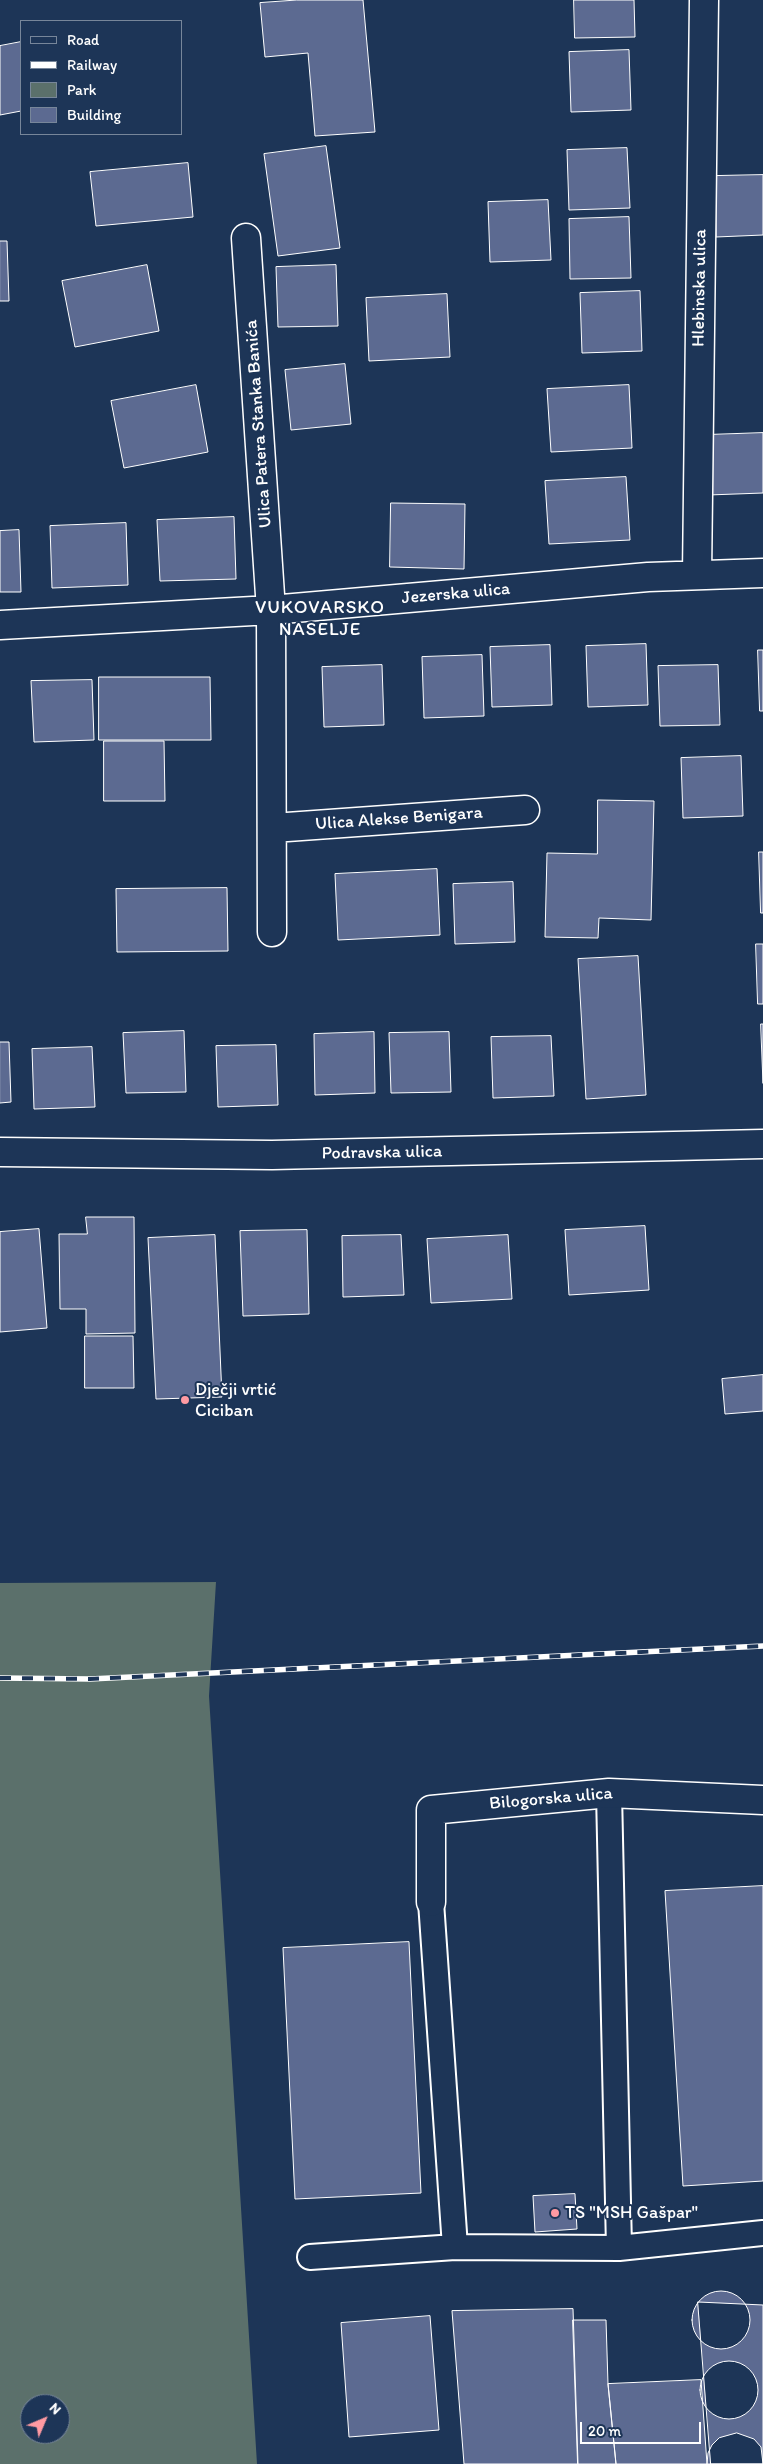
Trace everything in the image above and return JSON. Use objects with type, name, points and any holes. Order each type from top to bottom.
[{"type":"street","name":"Hlebinska ulica","points":[[697,575],[704,0]]},
{"type":"street","name":"Ulica Patera Stanka Banića","points":[[246,238],[271,610]]},
{"type":"street","name":"Jezerska ulica","points":[[0,625],[271,610],[648,577],[763,573]]},
{"type":"street","points":[[271,610],[272,932]]},
{"type":"street","name":"Ulica Alekse Benigara","points":[[272,828],[525,810]]},
{"type":"street","name":"Podravska ulica","points":[[0,1152],[272,1155],[763,1144]]},
{"type":"street","name":"Bilogorska ulica","points":[[431,1902],[431,1810],[609,1792],[763,1800]]},
{"type":"lane","points":[[609,1792],[619,2248]]},
{"type":"lane","points":[[431,1902],[455,2248]]},
{"type":"lane","points":[[310,2257],[455,2248],[619,2248],[763,2234]]},
{"type":"green space","points":[[216,1582],[209,1696],[257,2464],[0,2464],[0,1583]]},
{"type":"building","points":[[297,0],[363,0],[375,132],[315,136],[308,53],[265,57],[260,3]]},
{"type":"building","points":[[574,0],[634,0],[635,37],[575,38]]},
{"type":"building","points":[[20,42],[20,111],[0,115],[0,46]]},
{"type":"building","points":[[629,50],[631,110],[571,112],[569,52]]},
{"type":"building","points":[[326,146],[340,248],[278,256],[264,154]]},
{"type":"building","points":[[627,148],[630,208],[569,210],[567,150]]},
{"type":"building","points":[[188,163],[193,217],[96,226],[90,172]]},
{"type":"building","points":[[763,175],[763,235],[716,237],[715,176]]},
{"type":"building","points":[[548,200],[551,260],[490,262],[488,202]]},
{"type":"building","points":[[629,217],[631,278],[570,279],[569,219]]},
{"type":"building","points":[[0,241],[7,241],[9,301],[0,301]]},
{"type":"building","points":[[147,265],[159,331],[75,347],[62,281]]},
{"type":"building","points":[[336,265],[338,326],[278,327],[276,267]]},
{"type":"building","points":[[640,291],[642,351],[582,353],[580,293]]},
{"type":"building","points":[[447,294],[450,357],[369,361],[366,298]]},
{"type":"building","points":[[345,364],[351,424],[291,430],[285,370]]},
{"type":"building","points":[[196,385],[208,452],[124,468],[111,401]]},
{"type":"building","points":[[629,385],[632,448],[551,452],[547,389]]},
{"type":"building","points":[[763,433],[763,493],[708,495],[706,435]]},
{"type":"building","points":[[626,477],[630,540],[549,544],[545,481]]},
{"type":"building","points":[[391,503],[465,504],[464,569],[390,567]]},
{"type":"building","points":[[234,517],[236,579],[160,581],[157,520]]},
{"type":"building","points":[[126,523],[128,585],[52,588],[50,526]]},
{"type":"building","points":[[19,530],[21,592],[0,592],[0,531]]},
{"type":"building","points":[[646,644],[648,705],[588,707],[586,646]]},
{"type":"building","points":[[550,645],[552,705],[492,707],[490,647]]},
{"type":"building","points":[[758,650],[763,650],[763,711],[760,711]]},
{"type":"building","points":[[482,655],[484,716],[424,718],[422,657]]},
{"type":"building","points":[[382,665],[384,725],[324,727],[322,667]]},
{"type":"building","points":[[718,665],[720,725],[660,726],[658,666]]},
{"type":"building","points":[[99,677],[210,677],[211,740],[99,740]]},
{"type":"building","points":[[92,680],[94,740],[34,742],[31,681]]},
{"type":"building","points":[[104,741],[164,741],[165,801],[104,801]]},
{"type":"building","points":[[741,756],[743,816],[683,818],[681,758]]},
{"type":"building","points":[[598,800],[654,801],[651,920],[599,918],[598,938],[545,937],[547,853],[597,854]]},
{"type":"building","points":[[759,852],[763,852],[763,913],[761,913]]},
{"type":"building","points":[[437,869],[440,935],[338,940],[335,874]]},
{"type":"building","points":[[513,882],[515,942],[455,944],[453,884]]},
{"type":"building","points":[[227,888],[228,951],[117,952],[116,889]]},
{"type":"building","points":[[756,944],[763,944],[763,1004],[758,1004]]},
{"type":"building","points":[[638,956],[646,1095],[586,1099],[578,959]]},
{"type":"building","points":[[761,1024],[763,1024],[763,1083]]},
{"type":"building","points":[[184,1031],[186,1092],[126,1093],[123,1033]]},
{"type":"building","points":[[374,1032],[375,1093],[315,1095],[314,1034]]},
{"type":"building","points":[[449,1032],[451,1092],[391,1093],[389,1033]]},
{"type":"building","points":[[551,1036],[554,1096],[493,1098],[491,1037]]},
{"type":"building","points":[[0,1042],[9,1042],[11,1102],[0,1103]]},
{"type":"building","points":[[276,1045],[278,1105],[218,1107],[216,1046]]},
{"type":"building","points":[[92,1047],[95,1107],[34,1109],[32,1049]]},
{"type":"building","points":[[86,1217],[134,1217],[135,1333],[86,1334],[86,1309],[60,1309],[59,1234],[87,1234]]},
{"type":"building","points":[[645,1226],[649,1290],[569,1295],[565,1230]]},
{"type":"building","points":[[39,1229],[47,1328],[0,1332],[0,1232]]},
{"type":"building","points":[[307,1230],[309,1314],[243,1316],[240,1231]]},
{"type":"building","points":[[215,1235],[222,1397],[156,1399],[148,1238]]},
{"type":"building","points":[[401,1235],[404,1295],[343,1297],[342,1236]]},
{"type":"building","points":[[508,1235],[512,1299],[431,1303],[427,1239]]},
{"type":"building","points":[[85,1336],[133,1336],[134,1388],[85,1388]]},
{"type":"building","points":[[763,1375],[763,1411],[725,1414],[722,1379]]},
{"type":"building","points":[[763,1886],[763,2181],[683,2186],[665,1891]]},
{"type":"building","points":[[409,1942],[421,2193],[295,2199],[283,1948]]},
{"type":"building","name":"TS \"MSH Gašpar\"","points":[[575,2194],[577,2229],[535,2232],[533,2196]]},
{"type":"building","points":[[715,2291],[727,2291],[742,2299],[750,2314],[750,2326],[742,2341],[727,2349],[715,2349],[700,2341],[692,2326],[692,2314],[700,2299]]},
{"type":"building","points":[[698,2302],[763,2305],[763,2464],[711,2464]]},
{"type":"building","points":[[573,2309],[578,2464],[464,2464],[452,2311]]},
{"type":"building","points":[[430,2316],[439,2430],[349,2437],[341,2323]]},
{"type":"building","points":[[573,2320],[606,2320],[608,2384],[616,2464],[578,2464]]},
{"type":"building","points":[[723,2361],[735,2361],[750,2369],[758,2384],[758,2396],[750,2411],[735,2419],[723,2419],[708,2411],[700,2396],[700,2384],[708,2369]]},
{"type":"building","points":[[701,2380],[707,2464],[616,2464],[608,2384]]},
{"type":"building","points":[[737,2433],[754,2439],[761,2447],[763,2464],[707,2464],[708,2453],[712,2445],[719,2438]]},
{"type":"railway","points":[[0,1678],[90,1679],[763,1646]]},
{"type":"place","name":"Dječji vrtić Ciciban","points":[[185,1400]]},
{"type":"place","name":"TS \"MSH Gašpar\"","points":[[555,2213]]},
{"type":"district","name":"VUKOVARSKO NASELJE","points":[[320,619]]}]
